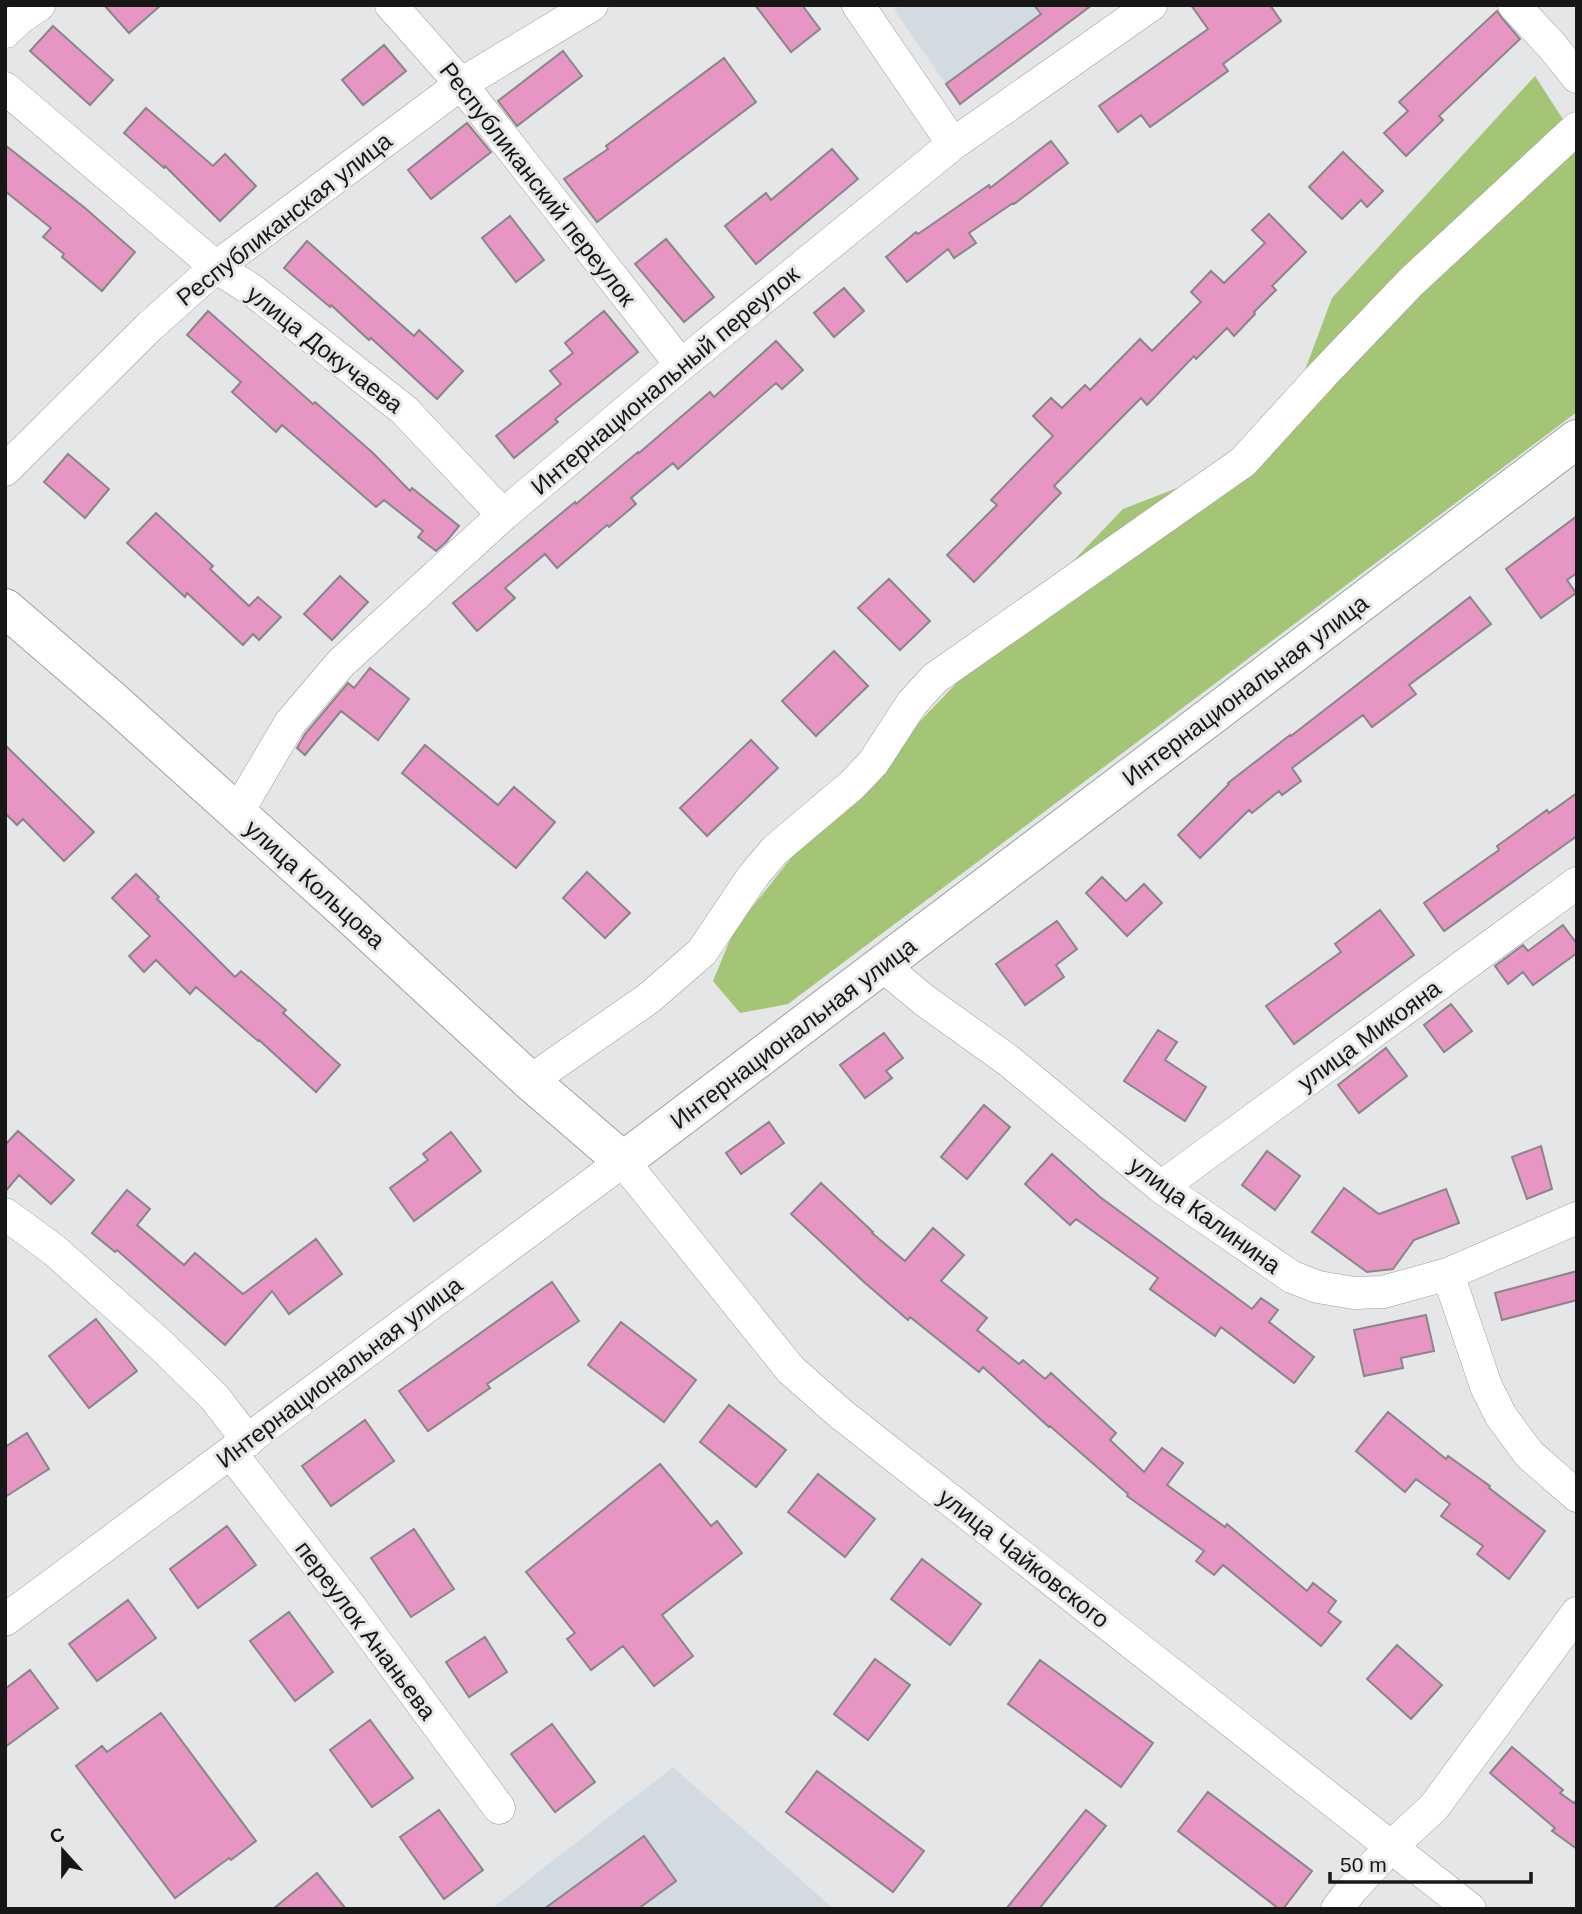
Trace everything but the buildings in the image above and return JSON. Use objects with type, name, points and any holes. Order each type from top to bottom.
[{"type":"main road","name":"Интернациональная улица","points":[[623,1161],[1577,439]]},
{"type":"main road","name":"улица Кольцова","points":[[5,608],[113,701],[530,1081],[623,1161]]},
{"type":"street","points":[[5,32],[39,5]]},
{"type":"street","name":"Республиканский переулок","points":[[391,5],[461,84],[681,365]]},
{"type":"street","name":"Республиканская улица","points":[[5,470],[149,327],[216,267],[461,84],[592,5]]},
{"type":"street","points":[[858,5],[953,144]]},
{"type":"street","name":"Интернациональный переулок","points":[[237,813],[290,723],[341,663],[503,515],[681,365],[953,144],[1151,5]]},
{"type":"street","points":[[1514,5],[1577,77]]},
{"type":"street","name":"улица Докучаева","points":[[5,88],[216,267],[252,290],[404,410],[503,515]]},
{"type":"street","points":[[530,1081],[649,998],[702,952],[753,876],[775,850],[852,785],[873,763],[912,703],[935,678],[1243,462],[1411,282],[1577,128]]},
{"type":"street","name":"улица Микояна","points":[[1161,1187],[1577,883]]},
{"type":"street","name":"улица Калинина","points":[[882,965],[924,1000],[1009,1061],[1161,1187],[1292,1277],[1318,1287],[1354,1293],[1383,1292],[1448,1274],[1577,1218]]},
{"type":"street","name":"Интернациональная улица","points":[[5,1620],[623,1161]]},
{"type":"street","name":"улица Чайковского","points":[[623,1161],[801,1379],[852,1423],[1470,1909]]},
{"type":"street","name":"переулок Ананьева","points":[[5,1214],[54,1250],[154,1339],[215,1398],[239,1447],[352,1609],[499,1808]]},
{"type":"street","points":[[1448,1274],[1486,1386],[1501,1416],[1529,1454],[1577,1496]]},
{"type":"street","points":[[1337,1909],[1391,1847],[1434,1807],[1577,1613]]},
{"type":"shaded area","points":[[901,5],[1092,5],[960,104],[894,10]]},
{"type":"shaded area","points":[[673,1767],[834,1909],[491,1909]]},
{"type":"green space","points":[[1535,76],[1577,141],[1577,412],[788,1004],[740,1013],[713,981],[734,930],[799,848],[1123,509],[1275,450],[1332,298]]}]
